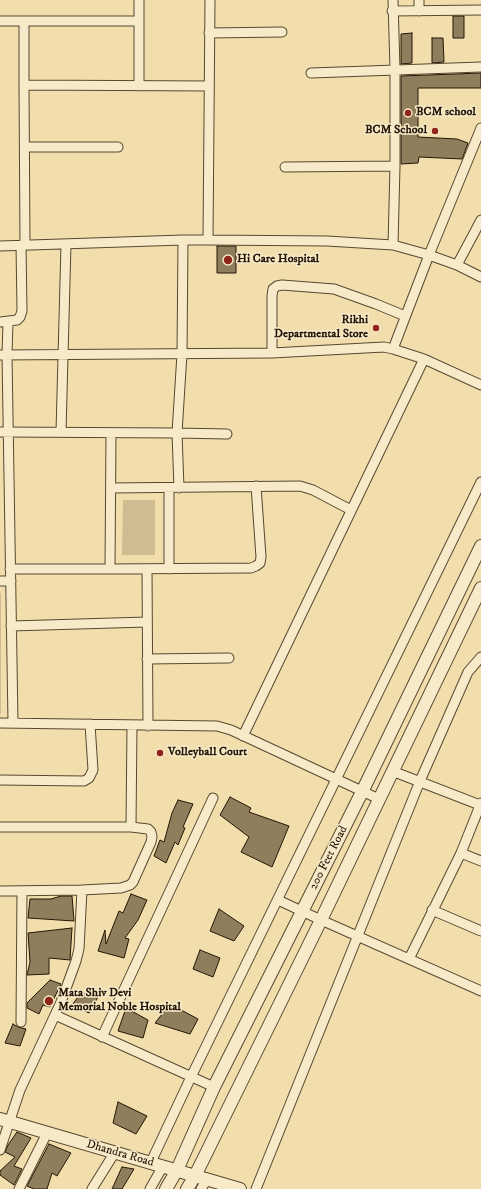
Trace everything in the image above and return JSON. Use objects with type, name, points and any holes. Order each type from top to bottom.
[{"type":"street","points":[[139,0],[139,86]]},
{"type":"street","points":[[208,240],[210,0]]},
{"type":"street","points":[[393,0],[392,11],[395,69],[393,245]]},
{"type":"street","points":[[419,0],[419,11]]},
{"type":"street","points":[[392,11],[481,10]]},
{"type":"street","points":[[0,21],[139,21]]},
{"type":"street","points":[[13,722],[11,581],[5,479],[3,355],[4,322],[17,320],[22,312],[25,147],[24,21]]},
{"type":"street","points":[[209,33],[282,32]]},
{"type":"street","points":[[311,73],[481,67]]},
{"type":"street","points":[[24,85],[209,86]]},
{"type":"street","points":[[393,349],[429,255],[481,128]]},
{"type":"street","points":[[25,147],[118,148]]},
{"type":"street","points":[[285,167],[395,166]]},
{"type":"street","points":[[457,265],[481,220]]},
{"type":"street","points":[[179,488],[177,433],[182,354],[183,240]]},
{"type":"street","points":[[0,246],[183,240],[327,241],[393,245],[457,265],[481,277]]},
{"type":"street","points":[[61,432],[66,244]]},
{"type":"street","points":[[272,353],[272,296],[273,289],[277,286],[282,285],[334,290],[364,299],[405,316]]},
{"type":"street","points":[[3,355],[272,353],[384,348],[393,349],[424,359],[481,385]]},
{"type":"street","points":[[243,736],[424,359]]},
{"type":"street","points":[[4,432],[227,434]]},
{"type":"street","points":[[110,569],[111,433]]},
{"type":"street","points":[[151,1162],[481,482]]},
{"type":"street","points":[[10,569],[251,568],[260,563],[261,557],[256,486]]},
{"type":"street","points":[[110,488],[293,486],[306,488],[351,510]]},
{"type":"street","points":[[168,488],[169,569]]},
{"type":"street","name":"200 Feet Road","points":[[166,1189],[214,1087],[362,792],[481,546]]},
{"type":"street","points":[[147,569],[148,726]]},
{"type":"street","points":[[0,581],[11,581]]},
{"type":"street","points":[[187,1189],[195,1176],[481,588]]},
{"type":"street","points":[[11,626],[147,622]]},
{"type":"street","points":[[256,1189],[420,781],[468,672],[481,657]]},
{"type":"street","points":[[147,659],[229,658]]},
{"type":"street","points":[[0,723],[217,726],[231,730],[379,799]]},
{"type":"street","points":[[0,780],[84,780],[89,778],[92,770],[90,724]]},
{"type":"street","points":[[131,827],[132,725]]},
{"type":"street","points":[[392,771],[481,804],[461,853],[408,960]]},
{"type":"street","points":[[102,1037],[213,798]]},
{"type":"street","points":[[0,827],[131,827],[148,829],[152,836],[151,842],[133,882],[126,887],[82,890],[0,891]]},
{"type":"street","points":[[461,853],[481,861]]},
{"type":"street","points":[[21,1022],[22,890]]},
{"type":"street","points":[[0,1150],[4,1120],[20,1090],[55,1015],[76,961],[82,890]]},
{"type":"street","points":[[278,900],[481,992]]},
{"type":"street","points":[[432,910],[481,931]]},
{"type":"street","points":[[55,1015],[214,1087]]},
{"type":"street","name":"Dhandra Road","points":[[4,1120],[195,1176],[204,1184],[240,1189]]},
{"type":"street","points":[[19,1189],[47,1133]]},
{"type":"street","points":[[92,1189],[115,1152]]},
{"type":"street","points":[[150,1189],[163,1166]]},
{"type":"shaded area","points":[[123,500],[155,500],[155,555],[122,555]]},
{"type":"shaded area","points":[[1,593],[1,714],[0,714]]},
{"type":"building","points":[[453,16],[464,16],[464,38],[453,38]]},
{"type":"building","points":[[412,33],[412,63],[401,64],[401,34]]},
{"type":"building","points":[[432,38],[443,38],[444,62],[432,63]]},
{"type":"building","name":"BCM school","points":[[481,73],[481,88],[418,88],[418,137],[457,139],[468,143],[462,159],[419,157],[418,163],[401,164],[401,76]]},
{"type":"building","points":[[217,246],[236,246],[236,273],[217,273]]},
{"type":"building","points":[[230,797],[251,808],[249,812],[289,826],[272,867],[241,852],[249,837],[220,815]]},
{"type":"building","points":[[178,800],[193,804],[183,827],[185,828],[178,845],[175,842],[166,863],[154,856],[160,840],[164,842],[172,813]]},
{"type":"building","points":[[131,894],[147,900],[138,920],[125,938],[129,939],[124,958],[98,951],[105,930],[106,944],[119,911],[123,913]]},
{"type":"building","points":[[61,896],[72,896],[74,921],[28,918],[30,899],[51,899]]},
{"type":"building","points":[[219,909],[244,926],[234,941],[210,931]]},
{"type":"building","points":[[72,928],[70,960],[49,958],[49,974],[27,975],[30,962],[28,933]]},
{"type":"building","points":[[200,950],[220,958],[213,977],[193,969]]},
{"type":"building","points":[[50,980],[61,984],[50,1007],[43,1005],[39,1014],[27,1008],[27,1003]]},
{"type":"building","points":[[81,993],[98,997],[89,1013],[72,1005]]},
{"type":"building","points":[[170,1004],[198,1019],[190,1034],[155,1023]]},
{"type":"building","points":[[126,1008],[148,1020],[143,1038],[118,1031]]},
{"type":"building","points":[[13,1024],[26,1029],[20,1046],[5,1043]]},
{"type":"building","points":[[118,1102],[147,1116],[136,1134],[113,1123]]},
{"type":"building","points":[[17,1132],[31,1138],[14,1166],[22,1169],[14,1185],[0,1175],[0,1171],[15,1157],[5,1152]]},
{"type":"building","points":[[49,1144],[71,1153],[57,1176],[52,1173],[47,1189],[34,1189],[27,1186]]},
{"type":"building","points":[[122,1167],[134,1169],[122,1189],[112,1189]]},
{"type":"place","name":"BCM school","points":[[408,113]]},
{"type":"place","name":"BCM School","points":[[435,131]]},
{"type":"place","name":"Hi Care Hospital","points":[[228,260]]},
{"type":"place","name":"Rikhi Departmental Store","points":[[376,328]]},
{"type":"place","name":"Volleyball Court","points":[[160,753]]},
{"type":"place","name":"Mata Shiv Devi Memorial Noble Hospital","points":[[49,1001]]}]
